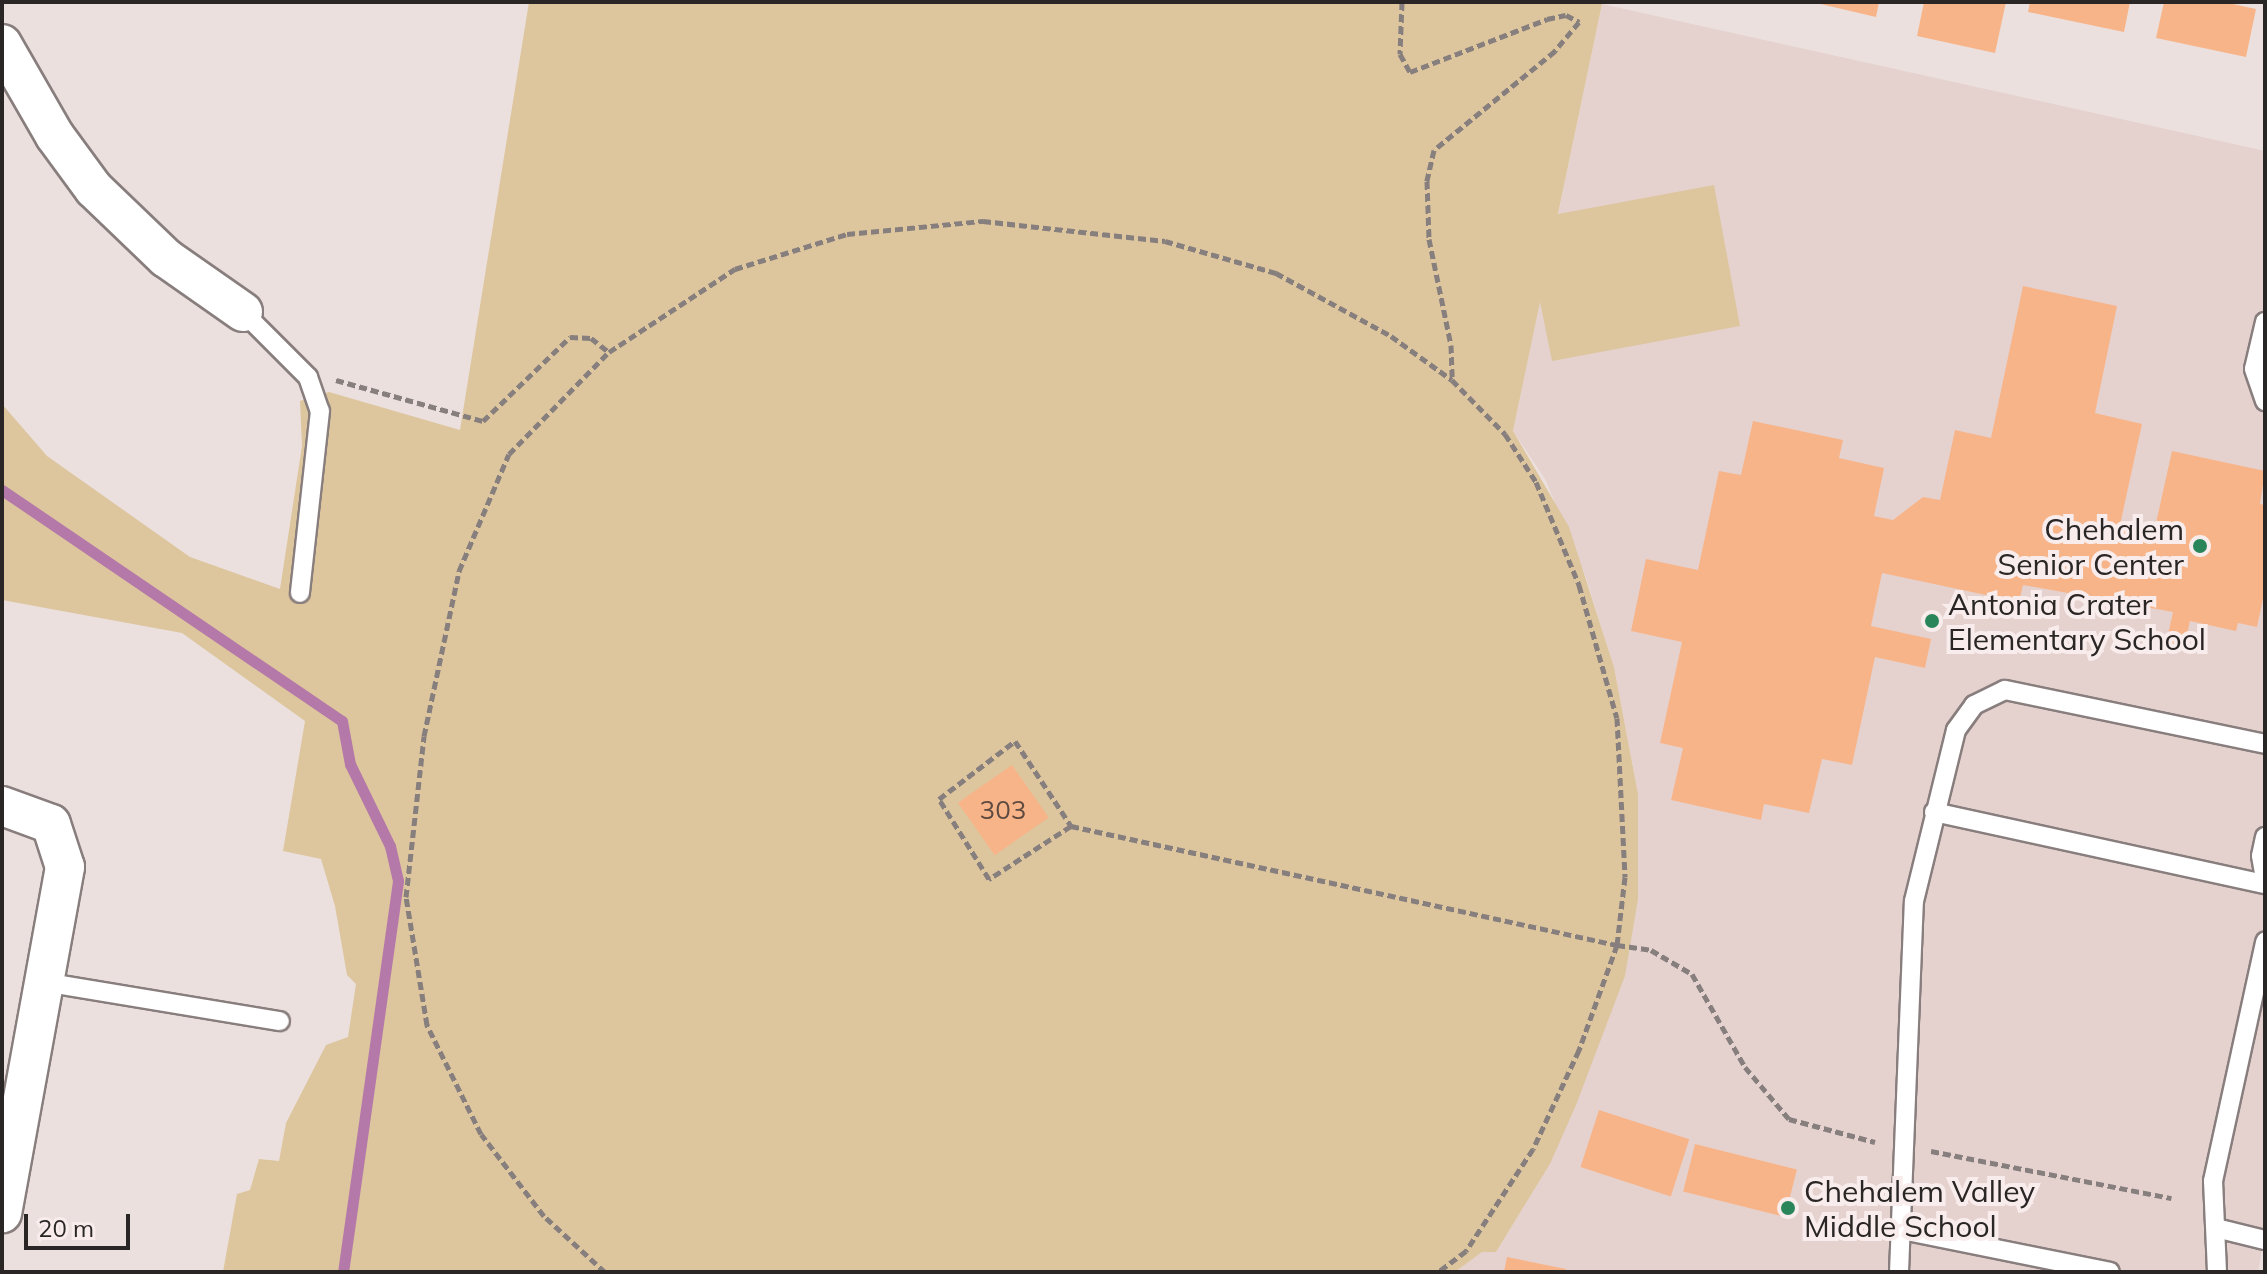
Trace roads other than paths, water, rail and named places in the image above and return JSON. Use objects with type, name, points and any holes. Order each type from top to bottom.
[{"type":"street","points":[[2,44],[55,136],[103,199],[166,258],[243,312]]},
{"type":"street","points":[[2,806],[51,824],[65,867],[3,1197]]},
{"type":"lane","points":[[243,312],[308,377],[322,427],[300,593]]},
{"type":"lane","points":[[2265,322],[2254,369],[2265,401]]},
{"type":"lane","points":[[1899,1272],[1914,901],[1956,730],[1974,705],[2005,690],[2265,744]]},
{"type":"lane","points":[[1934,812],[2265,884]]},
{"type":"lane","points":[[2265,837],[2265,878]]},
{"type":"lane","points":[[2217,1272],[2213,1181],[2265,942]]},
{"type":"lane","points":[[44,982],[280,1021]]},
{"type":"lane","points":[[2216,1228],[2265,1240]]},
{"type":"lane","points":[[1902,1230],[2110,1272]]},
{"type":"waterway","points":[[2,490],[342,721],[350,764],[390,846],[398,881],[343,1272]]},
{"type":"place","name":"Chehalem Senior Center","points":[[2200,546]]},
{"type":"place","name":"Antonia Crater Elementary School","points":[[1932,621]]},
{"type":"place","name":"Chehalem Valley Middle School","points":[[1788,1208]]}]
